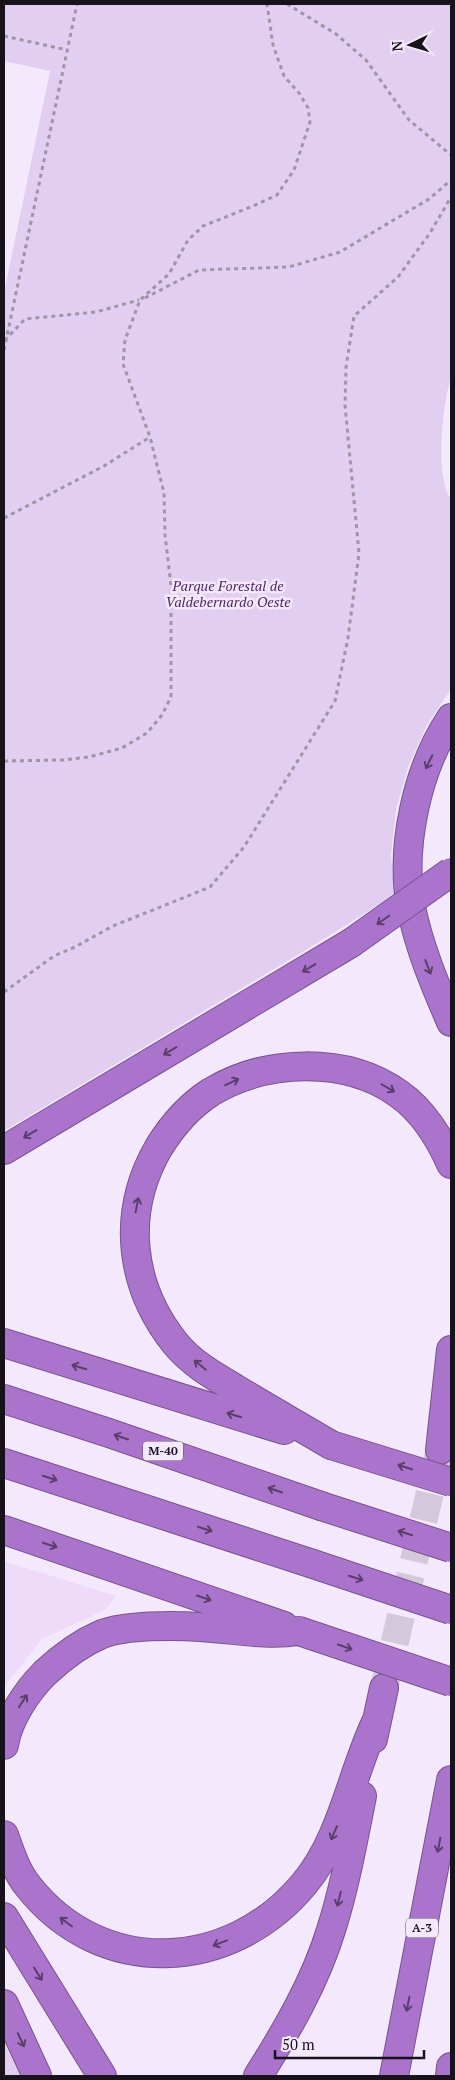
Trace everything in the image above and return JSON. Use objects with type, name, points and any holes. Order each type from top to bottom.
[{"type":"highway","points":[[451,718],[423,775],[412,818],[408,855],[411,905],[414,921],[424,955],[451,1022]]},
{"type":"highway","points":[[4,1150],[351,943],[451,872]]},
{"type":"highway","points":[[331,1445],[202,1368],[176,1344],[153,1311],[141,1281],[134,1231],[136,1208],[143,1180],[168,1133],[188,1109],[210,1093],[236,1080],[259,1072],[284,1067],[315,1067],[346,1071],[373,1079],[400,1094],[423,1118],[443,1145],[451,1164]]},
{"type":"highway","points":[[4,1343],[451,1482]]},
{"type":"highway","points":[[451,1350],[440,1450],[451,1408]]},
{"type":"highway","name":"M-40","points":[[4,1399],[451,1548]]},
{"type":"highway","points":[[4,1463],[451,1610]]},
{"type":"highway","points":[[4,1530],[451,1682]]},
{"type":"highway","points":[[4,1745],[18,1709],[34,1684],[54,1664],[102,1634],[132,1627],[200,1626],[247,1633],[279,1634],[299,1631]]},
{"type":"highway","points":[[258,2076],[278,2045],[308,1989],[331,1930],[351,1852],[384,1688]]},
{"type":"highway","points":[[4,1835],[12,1859],[27,1885],[47,1907],[71,1927],[101,1942],[128,1950],[158,1954],[188,1953],[220,1944],[257,1925],[278,1909],[304,1884],[328,1846],[340,1819],[364,1747],[376,1722]]},
{"type":"highway","name":"A-3","points":[[394,2076],[451,1780]]},
{"type":"highway","points":[[4,1918],[102,2076]]},
{"type":"highway","points":[[4,2004],[37,2076]]},
{"type":"highway","points":[[450,2076],[451,2067]]},
{"type":"path","points":[[4,350],[77,4]]},
{"type":"path","points":[[4,761],[63,760],[89,757],[122,748],[147,733],[162,715],[171,697],[171,584],[165,535],[164,493],[150,437],[123,364],[125,340],[140,300],[169,274],[188,240],[202,226],[277,195],[294,170],[310,122],[308,108],[299,93],[284,76],[273,44],[267,4]]},
{"type":"path","points":[[287,4],[336,34],[366,60],[409,120],[451,155]]},
{"type":"path","points":[[4,36],[67,50]]},
{"type":"path","points":[[5,339],[25,319],[96,312],[140,300],[199,270],[289,267],[340,252],[429,199],[451,180]]},
{"type":"path","points":[[4,992],[54,956],[76,947],[113,926],[210,887],[244,848],[335,700],[348,638],[359,553],[345,405],[346,367],[354,316],[398,277],[430,234],[451,196]]},
{"type":"path","points":[[4,518],[104,466],[150,437]]},
{"type":"shaded area","points":[[4,1561],[116,1596],[105,1610],[42,1639],[4,1687]]},
{"type":"green space","name":"Parque Forestal de Valdebernardo Oeste","points":[[4,4],[451,4],[451,377],[445,404],[441,458],[446,489],[451,499],[451,689],[427,725],[408,767],[396,810],[391,855],[394,895],[4,1131],[4,293],[50,71],[4,61]]},
{"type":"green space","points":[[4,2039],[22,2076],[4,2076]]},
{"type":"tunnel","points":[[385,1684],[439,1454]]}]
